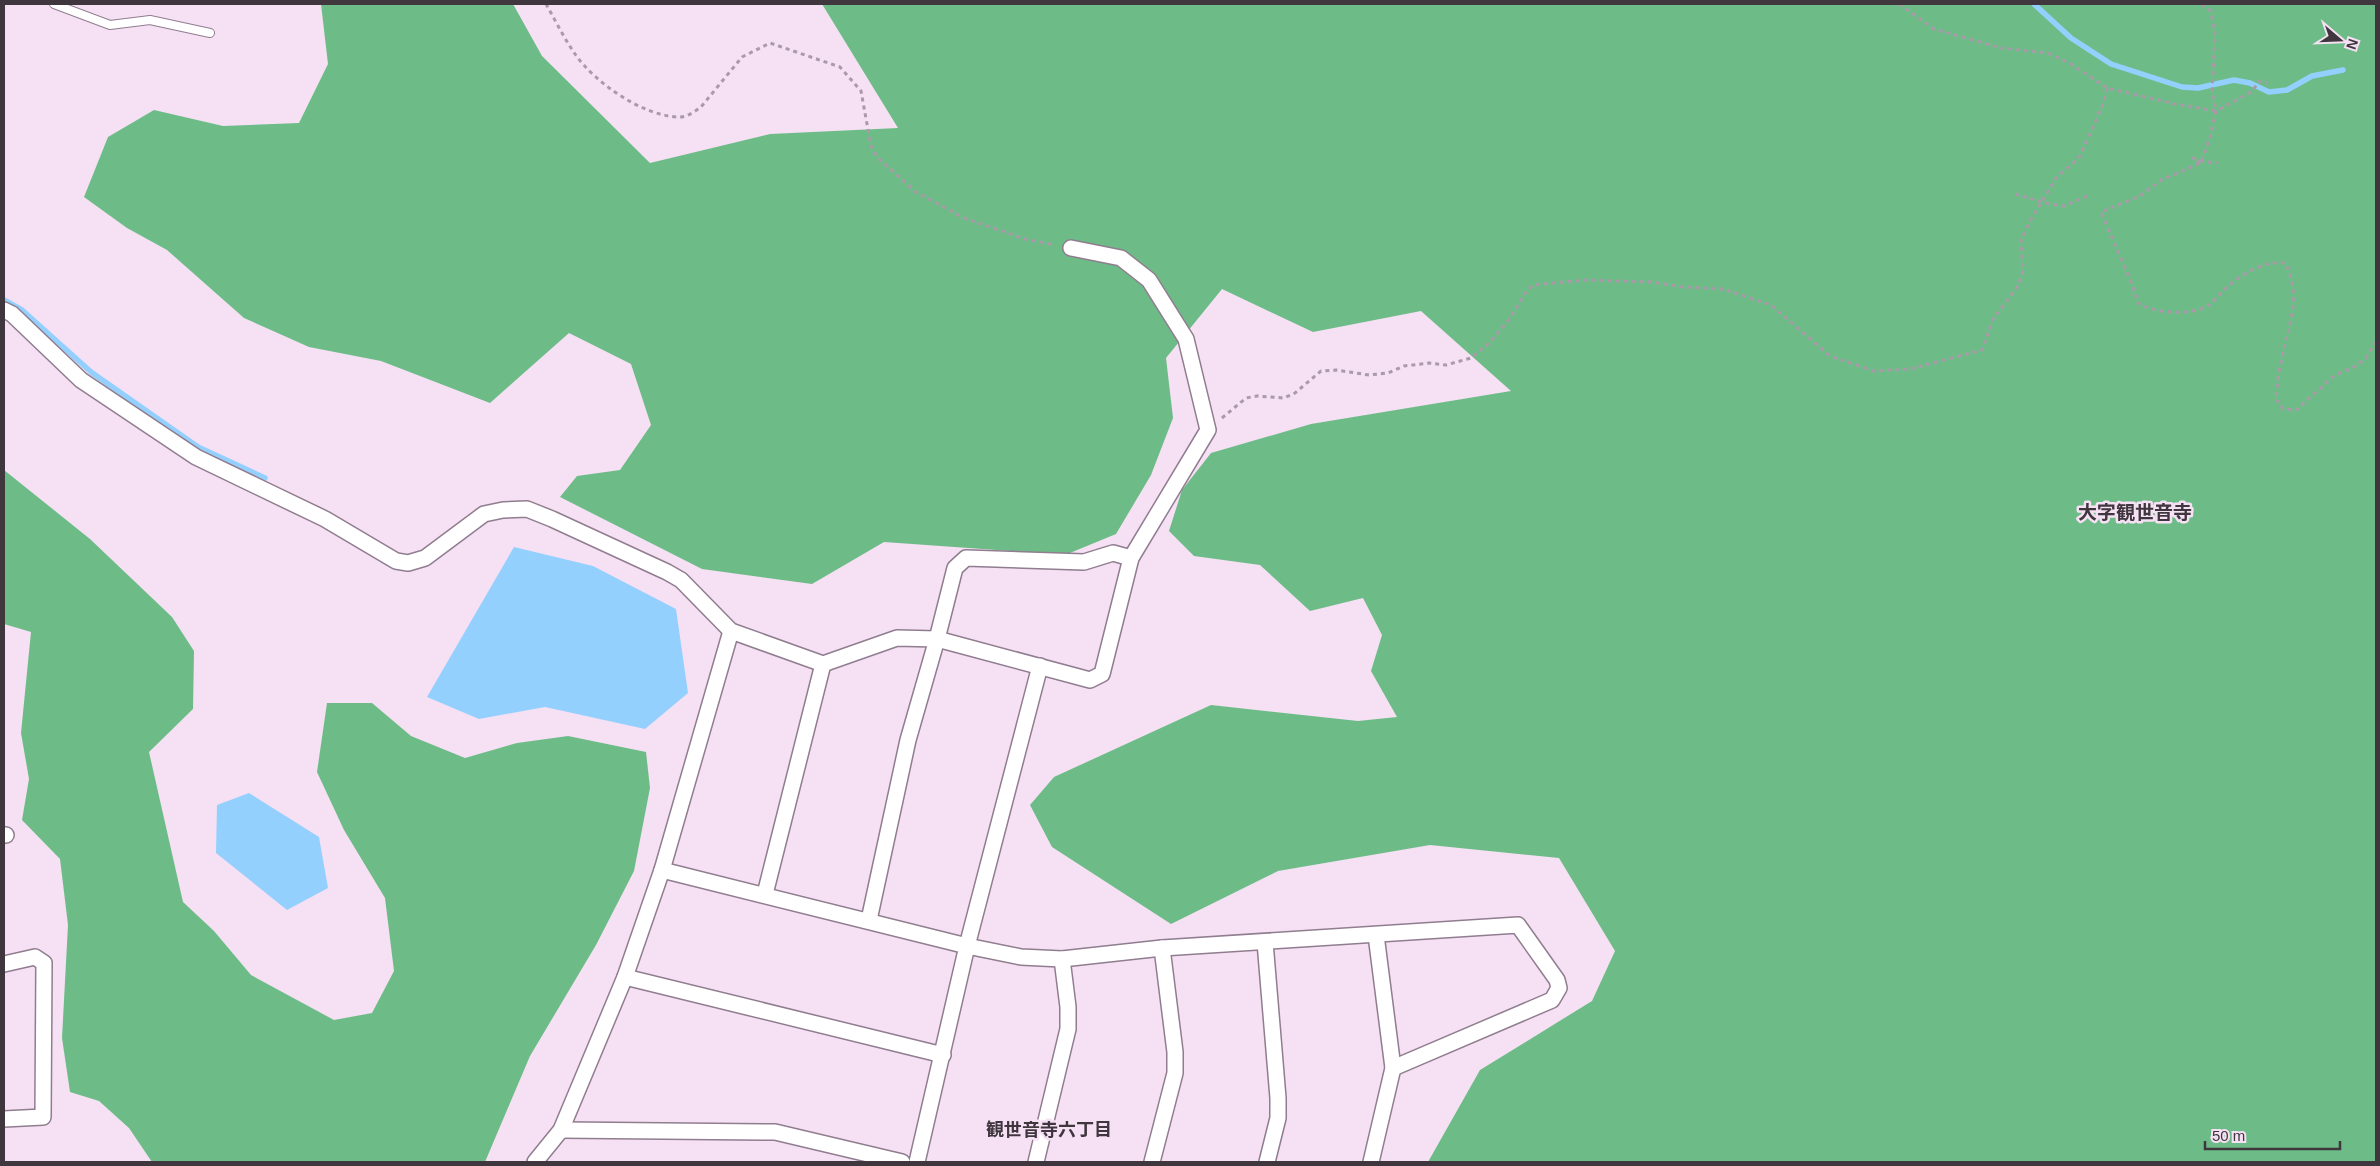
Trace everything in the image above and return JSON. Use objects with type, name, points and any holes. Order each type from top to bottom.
[{"type":"street","points":[[4,310],[12,314],[81,380],[196,457],[325,519],[396,561],[408,563],[425,558],[484,514],[503,510],[527,510],[552,519],[674,576],[698,596],[731,631],[823,664],[897,638],[937,639],[1090,680],[1102,674],[1131,558],[1208,430],[1186,338],[1149,280],[1121,258],[1071,248]]},
{"type":"street","points":[[869,920],[908,740],[937,639],[954,568],[966,558],[1084,562],[1113,553],[1131,558]]},
{"type":"street","points":[[535,1162],[561,1130],[625,977],[662,870],[731,631]]},
{"type":"street","points":[[765,894],[823,664]]},
{"type":"street","points":[[917,1162],[968,946],[1040,666]]},
{"type":"street","points":[[662,870],[765,894],[968,946],[1021,957],[1062,959],[1162,948],[1518,925],[1557,980],[1559,988],[1552,1000],[1393,1068]]},
{"type":"street","points":[[1371,1162],[1393,1068],[1376,935]]},
{"type":"street","points":[[1265,942],[1278,1098],[1278,1118],[1267,1162]]},
{"type":"street","points":[[1152,1162],[1175,1073],[1175,1052],[1162,948]]},
{"type":"street","points":[[4,964],[35,957],[44,963],[43,1117],[4,1119]]},
{"type":"street","points":[[1036,1162],[1068,1029],[1068,1007],[1062,959]]},
{"type":"street","points":[[625,977],[943,1055]]},
{"type":"street","points":[[561,1130],[775,1132],[898,1162]]},
{"type":"lane","points":[[54,4],[110,25],[150,20],[210,34]]},
{"type":"path","points":[[546,4],[575,55],[614,93],[648,110],[682,117],[693,113],[701,107],[742,57],[770,43],[840,67],[861,90],[871,146],[876,157],[916,192],[964,218],[1025,239],[1071,248]]},
{"type":"path","points":[[1899,4],[1934,29],[2001,48],[2048,53],[2071,64],[2107,88],[2175,104],[2216,110],[2251,92],[2260,81],[2268,83]]},
{"type":"path","points":[[2202,4],[2211,10],[2215,36],[2212,92],[2216,110],[2200,163],[2162,180],[2140,196],[2101,212],[2132,284],[2138,303],[2145,307],[2174,312],[2191,311],[2209,305],[2247,272],[2276,262],[2285,263],[2292,276],[2293,295],[2292,314],[2277,384],[2276,399],[2283,409],[2296,410],[2335,375],[2354,367],[2366,358],[2376,342]]},
{"type":"path","points":[[1208,430],[1246,398],[1256,396],[1284,398],[1295,393],[1321,371],[1336,370],[1369,374],[1388,373],[1404,366],[1429,363],[1446,365],[1470,358],[1489,344],[1533,285],[1585,280],[1652,282],[1683,287],[1723,288],[1771,305],[1830,356],[1874,371],[1910,369],[1982,350],[1993,319],[2018,286],[2023,271],[2021,240],[2040,202],[2056,178],[2079,158],[2102,107],[2107,88]]},
{"type":"path","points":[[2200,163],[2193,158],[2204,162],[2218,163]]},
{"type":"path","points":[[2015,194],[2040,202],[2064,206],[2087,196]]},
{"type":"green space","points":[[321,4],[513,4],[542,56],[650,163],[770,134],[898,128],[822,4],[2376,4],[2376,1162],[1428,1162],[1480,1070],[1592,1001],[1615,951],[1559,858],[1430,845],[1278,871],[1171,924],[1052,847],[1030,805],[1054,777],[1211,705],[1358,721],[1397,717],[1371,671],[1382,635],[1363,598],[1310,611],[1260,565],[1194,556],[1169,531],[1182,490],[1211,453],[1311,424],[1511,391],[1421,311],[1313,332],[1222,289],[1166,358],[1173,418],[1151,475],[1116,534],[1065,555],[884,542],[812,584],[702,569],[560,497],[577,476],[620,470],[651,425],[631,364],[569,333],[490,403],[381,361],[309,347],[244,318],[167,250],[127,228],[84,197],[108,137],[154,110],[223,126],[299,123],[328,64]]},
{"type":"green space","points":[[4,470],[90,539],[172,617],[194,651],[193,709],[149,752],[183,902],[214,931],[251,975],[334,1020],[372,1013],[394,971],[385,898],[344,830],[317,772],[327,703],[372,703],[411,736],[465,758],[517,743],[568,736],[646,752],[650,788],[634,871],[596,945],[530,1056],[485,1162],[152,1162],[129,1128],[99,1101],[70,1092],[62,1038],[68,925],[60,859],[22,820],[29,779],[21,733],[31,632],[4,624]]},
{"type":"water","points":[[514,547],[593,566],[676,609],[688,693],[645,729],[545,707],[479,719],[427,697]]},
{"type":"water","points":[[249,793],[319,837],[328,888],[287,910],[216,853],[217,805]]},
{"type":"waterway","points":[[2034,4],[2071,38],[2111,64],[2182,87],[2198,88],[2234,80],[2250,83],[2269,92],[2287,90],[2312,76],[2343,70]]},
{"type":"waterway","points":[[4,300],[22,310],[91,372],[198,447],[265,478]]},
{"type":"district","name":"大字観世音寺","points":[[2135,512]]},
{"type":"district","name":"観世音寺六丁目","points":[[1049,1130]]}]
